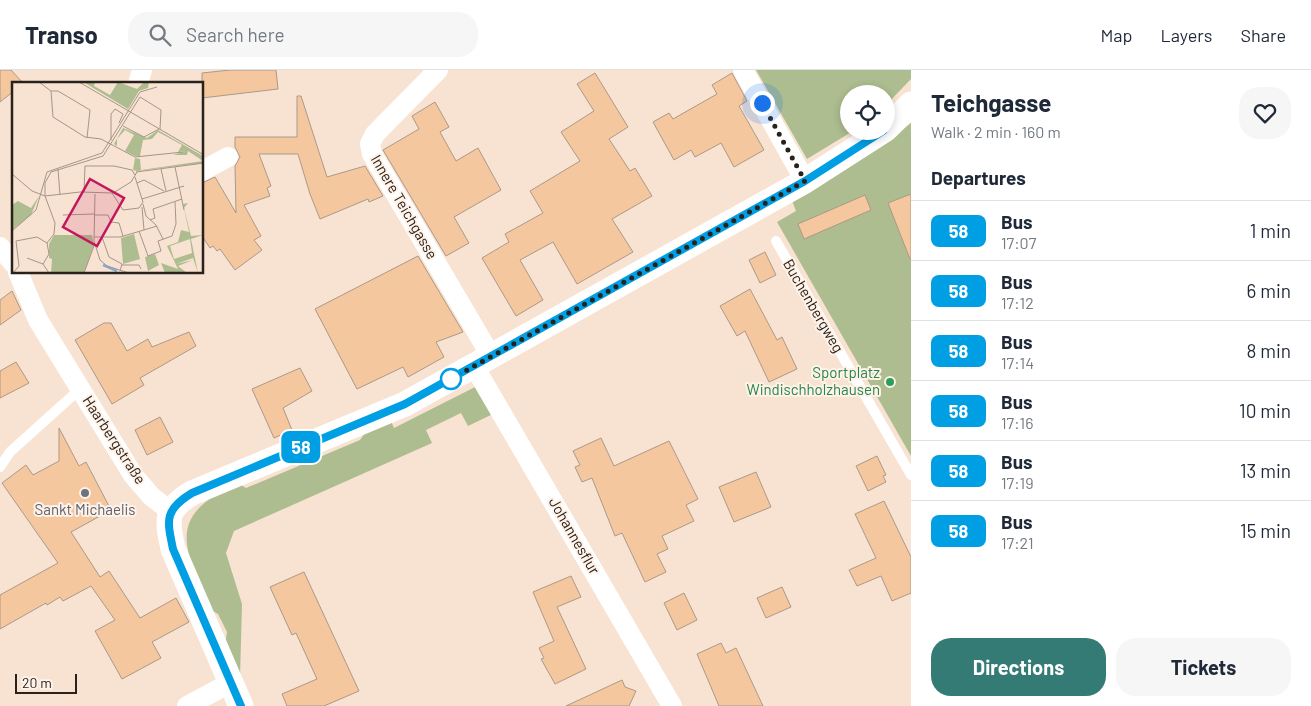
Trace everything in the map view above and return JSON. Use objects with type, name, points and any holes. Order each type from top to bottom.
[{"type":"street","name":"Innere Teichgasse","points":[[438,70],[375,134],[370,144],[372,154],[483,361]]},
{"type":"street","points":[[743,70],[805,181]]},
{"type":"street","points":[[895,120],[911,104]]},
{"type":"street","points":[[241,706],[173,549],[168,522],[170,511],[177,502],[192,493],[405,404],[805,181],[869,140]]},
{"type":"street","points":[[204,170],[228,157]]},
{"type":"street","points":[[0,247],[12,262]]},
{"type":"street","name":"Haarbergstraße","points":[[19,274],[38,320],[133,475],[151,496],[170,511]]},
{"type":"street","name":"Johannesflur","points":[[483,361],[672,706]]},
{"type":"street","points":[[187,706],[230,683]]},
{"type":"lane","name":"Buchenbergweg","points":[[776,241],[911,475]]},
{"type":"lane","name":"Haarbergstraße","points":[[0,467],[10,452],[80,389]]},
{"type":"green space","points":[[756,70],[911,70],[911,79],[895,96],[895,85],[840,85],[840,139],[807,159]]},
{"type":"green space","name":"Sportplatz Windischholzhausen","points":[[911,123],[911,456],[777,222],[796,211],[791,198],[872,152],[888,140],[895,140],[895,135]]},
{"type":"green space","points":[[479,385],[495,413],[468,426],[461,413],[426,430],[432,443],[234,531],[226,553],[242,604],[240,678],[225,644],[227,632],[218,614],[211,610],[188,552],[187,536],[190,522],[198,509],[214,496],[238,483],[246,488],[360,440],[367,430],[390,419],[394,428]]},
{"type":"building","points":[[0,70],[11,70],[22,82],[12,82],[12,93],[0,102]]},
{"type":"building","points":[[230,70],[276,70],[278,89],[204,98],[202,73]]},
{"type":"building","points":[[595,73],[628,127],[609,139],[630,171],[635,168],[652,196],[612,219],[633,252],[577,284],[553,242],[520,260],[543,300],[516,316],[482,258],[509,242],[505,234],[543,213],[530,191],[580,161],[561,132],[594,111],[577,84]]},
{"type":"building","points":[[732,73],[747,101],[739,106],[764,150],[734,167],[721,143],[695,157],[691,150],[674,160],[653,122],[669,113],[673,119],[717,94],[712,85]]},
{"type":"building","points":[[297,96],[301,96],[327,177],[365,166],[383,196],[369,202],[368,199],[320,219],[298,154],[259,154],[271,186],[267,188],[270,196],[244,205],[261,236],[254,240],[262,250],[235,270],[220,249],[217,251],[213,246],[210,248],[204,239],[204,182],[215,177],[236,213],[235,166],[240,157],[235,147],[235,137],[297,137]]},
{"type":"building","points":[[435,102],[449,127],[440,132],[456,161],[478,148],[501,190],[454,217],[469,243],[446,256],[383,150],[419,129],[412,116]]},
{"type":"building","points":[[911,194],[911,259],[910,259],[888,203]]},
{"type":"building","points":[[865,195],[871,210],[804,239],[798,224]]},
{"type":"building","points":[[765,252],[776,275],[760,283],[749,260]]},
{"type":"building","points":[[418,256],[463,332],[436,342],[444,357],[408,377],[403,367],[357,389],[315,309]]},
{"type":"building","points":[[750,289],[777,340],[782,337],[797,369],[769,382],[745,331],[737,336],[720,306]]},
{"type":"building","points":[[12,291],[21,310],[0,325],[0,300]]},
{"type":"building","points":[[104,323],[111,323],[127,351],[148,339],[152,347],[189,332],[196,346],[140,378],[144,385],[112,404],[75,340]]},
{"type":"building","points":[[16,362],[29,383],[0,398],[0,371]]},
{"type":"building","points":[[300,368],[312,391],[283,408],[292,430],[274,438],[252,389]]},
{"type":"building","points":[[160,417],[173,442],[147,455],[135,430]]},
{"type":"building","points":[[59,428],[79,466],[86,462],[111,510],[71,532],[100,577],[109,571],[140,618],[176,598],[189,622],[152,642],[161,658],[122,679],[95,631],[115,620],[91,586],[63,601],[60,597],[47,605],[46,603],[0,629],[0,595],[58,563],[2,483],[26,465],[33,475],[59,461]]},
{"type":"building","points":[[601,438],[614,466],[669,441],[698,499],[686,505],[694,521],[662,536],[668,549],[657,554],[666,572],[645,582],[622,533],[615,536],[592,478],[582,482],[575,467],[580,465],[573,451]]},
{"type":"building","points":[[877,456],[886,475],[883,476],[886,482],[868,491],[856,466]]},
{"type":"building","points":[[756,472],[771,507],[734,522],[719,487]]},
{"type":"building","points":[[884,501],[911,557],[911,593],[892,601],[881,576],[857,586],[849,570],[876,558],[855,514]]},
{"type":"building","points":[[304,572],[359,691],[324,706],[287,706],[282,694],[317,679],[296,633],[292,635],[270,587]]},
{"type":"building","points":[[571,576],[581,597],[557,607],[586,669],[555,684],[541,659],[544,658],[539,648],[554,641],[533,592]]},
{"type":"building","points":[[782,587],[791,607],[766,618],[757,598]]},
{"type":"building","points":[[684,593],[697,620],[677,630],[664,603]]},
{"type":"building","points":[[721,643],[726,653],[736,648],[763,706],[719,706],[697,654]]},
{"type":"building","points":[[622,680],[625,687],[636,691],[629,706],[566,706]]},
{"type":"bus line","name":"58","points":[[241,706],[173,549],[168,522],[170,511],[177,502],[192,493],[405,404],[805,181],[872,140]]},
{"type":"place","name":"Sportplatz Windischholzhausen","points":[[890,382]]},
{"type":"place","name":"Sankt Michaelis","points":[[85,493]]},
{"type":"route","points":[[451,379],[805,181],[762,103]]}]
